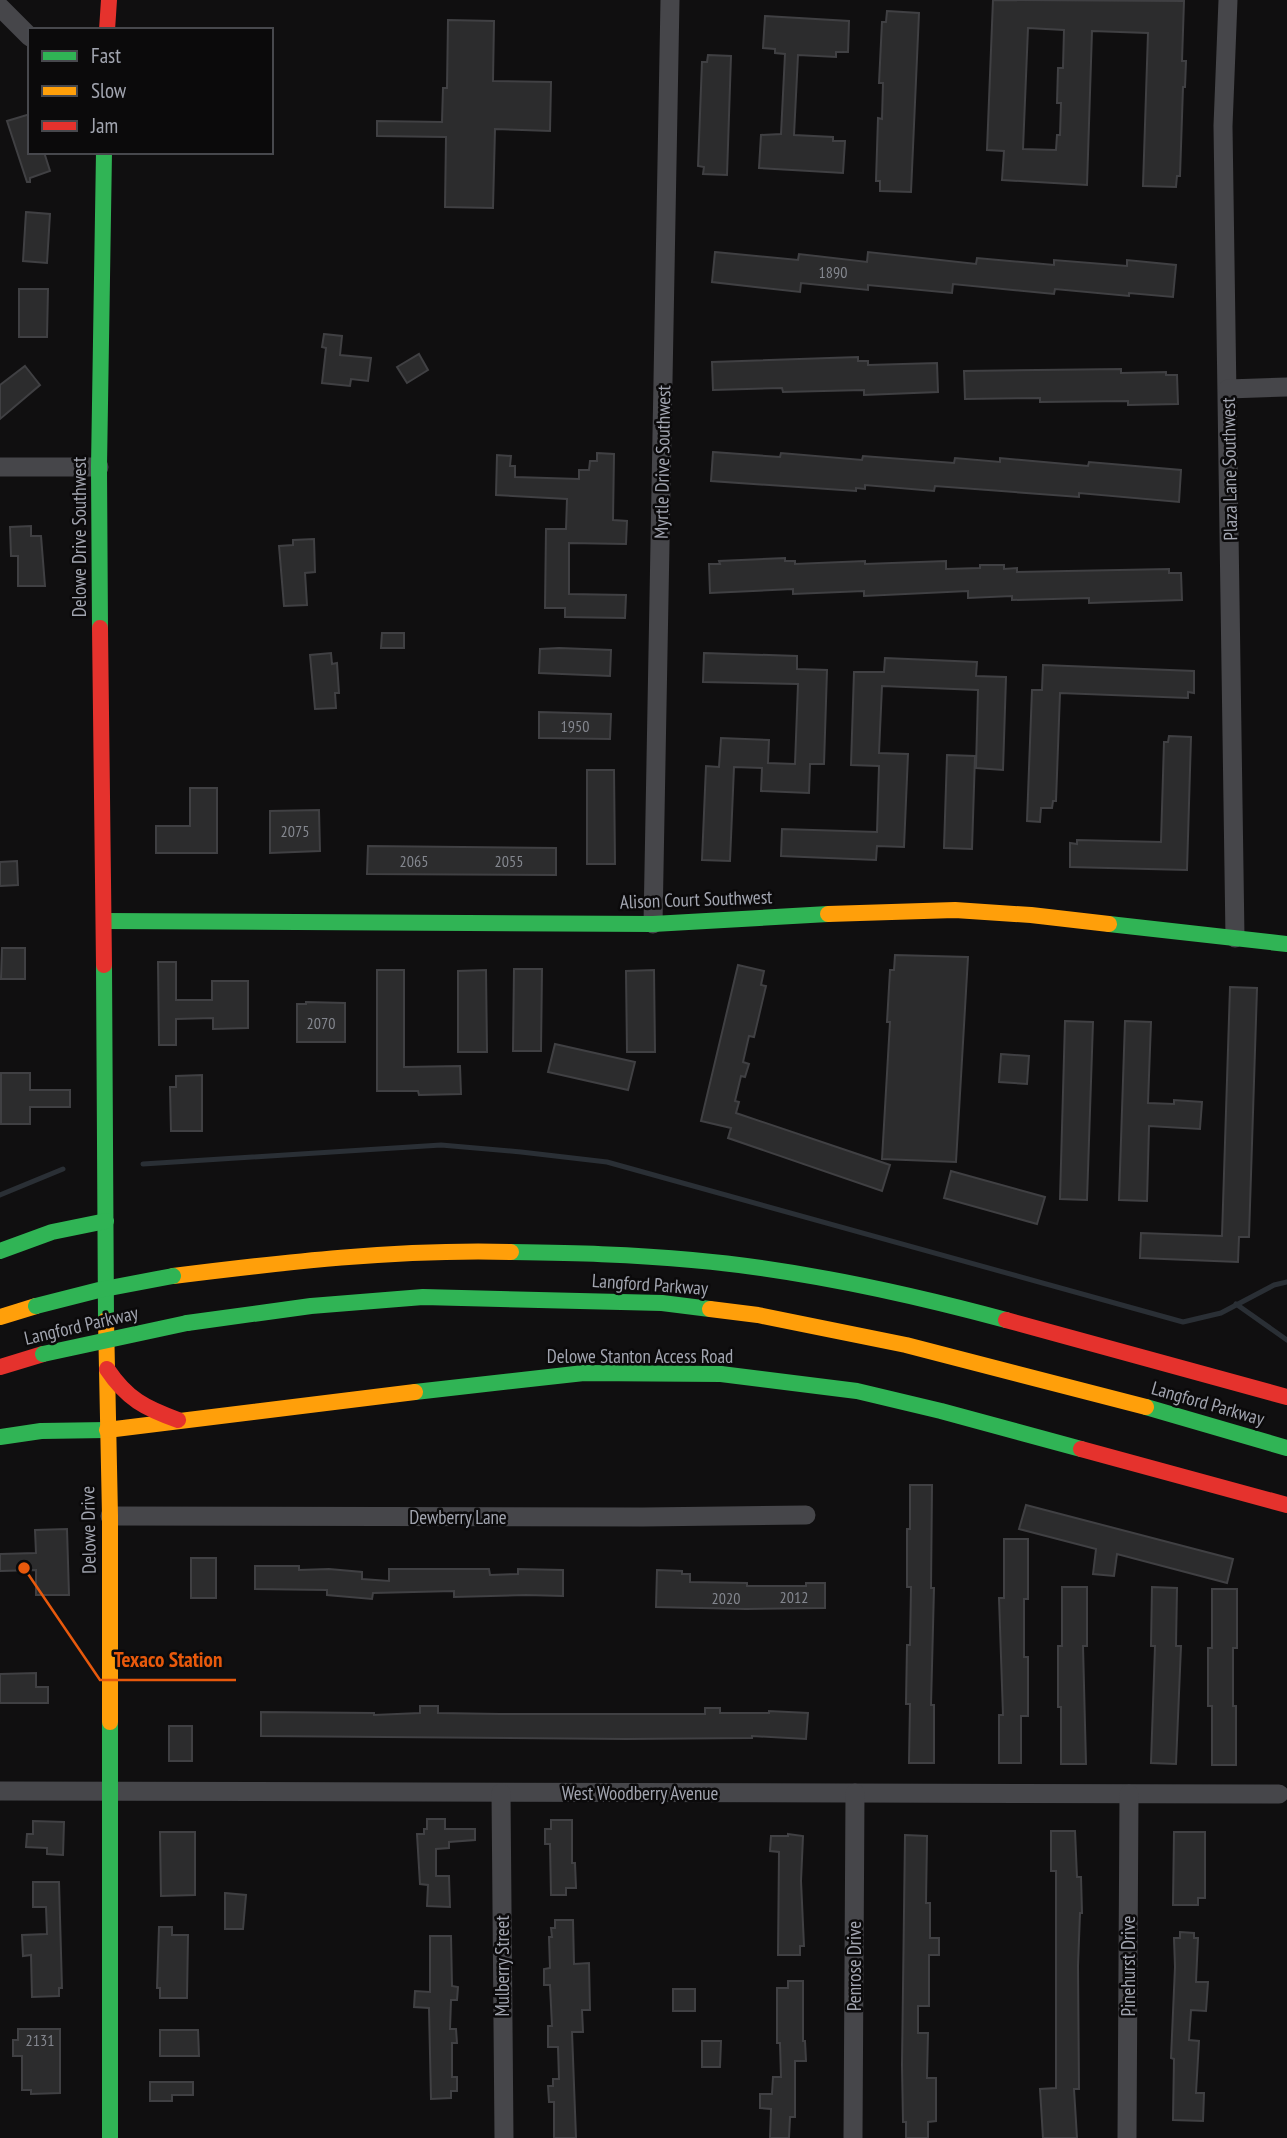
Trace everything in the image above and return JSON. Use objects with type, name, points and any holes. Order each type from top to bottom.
[{"type":"main road","points":[[107,28],[109,0]]},
{"type":"main road","name":"Delowe Drive Southwest","points":[[104,154],[99,467],[104,921]]},
{"type":"main road","name":"Alison Court Southwest","points":[[104,921],[653,924],[882,911],[955,911],[1031,915],[1287,944]]},
{"type":"main road","name":"Delowe Drive","points":[[104,921],[107,1430],[110,1516],[110,2138]]},
{"type":"main road","points":[[0,1251],[77,1224],[106,1221]]},
{"type":"main road","name":"Langford Parkway","points":[[0,1317],[99,1290],[173,1276],[303,1260],[453,1250],[694,1259],[828,1279],[979,1313],[1287,1397]]},
{"type":"main road","name":"Langford Parkway","points":[[0,1367],[130,1334],[187,1323],[311,1306],[423,1297],[662,1303],[758,1315],[906,1345],[1102,1394],[1287,1448]]},
{"type":"main road","points":[[107,1369],[127,1397],[181,1421]]},
{"type":"main road","name":"Delowe Stanton Access Road","points":[[0,1437],[41,1431],[107,1430],[583,1373],[721,1374],[857,1391],[1287,1505]]},
{"type":"street","name":"Myrtle Drive Southwest","points":[[653,924],[670,0]]},
{"type":"street","name":"Plaza Lane Southwest","points":[[1228,0],[1223,126],[1235,938]]},
{"type":"street","points":[[0,7],[28,35]]},
{"type":"street","points":[[1228,389],[1287,387]]},
{"type":"street","points":[[0,467],[99,467]]},
{"type":"street","name":"Dewberry Lane","points":[[110,1516],[806,1515]]},
{"type":"street","name":"West Woodberry Avenue","points":[[0,1791],[1279,1794]]},
{"type":"street","name":"Mulberry Street","points":[[501,1793],[503,2138]]},
{"type":"street","name":"Penrose Drive","points":[[853,2138],[855,1793]]},
{"type":"street","name":"Pinehurst Drive","points":[[1127,2138],[1129,1794]]},
{"type":"building","points":[[993,0],[1184,1],[1182,61],[1186,61],[1185,87],[1180,176],[1177,176],[1176,187],[1143,186],[1148,33],[1092,31],[1087,185],[1002,180],[1004,151],[987,150]],"holes":[[[1028,28],[1064,30],[1063,68],[1058,68],[1057,103],[1061,103],[1060,135],[1057,135],[1056,150],[1023,149]]]},
{"type":"building","points":[[887,11],[919,13],[911,192],[880,191],[880,181],[876,181],[878,118],[882,119],[883,83],[879,83],[882,22],[886,22]]},
{"type":"building","points":[[765,16],[849,21],[848,52],[836,52],[836,57],[798,55],[794,135],[833,137],[833,141],[845,141],[843,173],[759,168],[761,135],[781,134],[785,54],[775,53],[775,49],[763,48]]},
{"type":"building","points":[[448,20],[494,21],[493,81],[551,82],[550,131],[495,129],[493,208],[445,207],[446,137],[377,136],[377,121],[442,122],[443,88],[447,88]]},
{"type":"building","points":[[708,55],[731,56],[727,175],[703,174],[704,167],[698,166],[702,62],[707,62]]},
{"type":"building","points":[[28,115],[28,154],[45,154],[50,171],[30,178],[30,182],[27,182],[7,121]]},
{"type":"building","points":[[26,212],[50,214],[47,263],[23,261]]},
{"type":"building","points":[[715,252],[798,260],[799,254],[867,262],[868,252],[976,264],[977,258],[1054,265],[1054,260],[1127,266],[1127,260],[1176,265],[1173,297],[1055,289],[1054,294],[953,284],[952,293],[868,285],[868,290],[801,283],[800,292],[712,282]]},
{"type":"building","points":[[19,289],[48,289],[47,337],[19,337]]},
{"type":"building","points":[[324,334],[342,336],[340,355],[371,358],[368,381],[351,379],[350,386],[322,383],[326,348],[322,347]]},
{"type":"building","points":[[419,354],[428,370],[407,383],[397,367]]},
{"type":"building","points":[[858,357],[858,361],[868,361],[868,365],[937,363],[938,392],[864,395],[864,390],[713,390],[712,362]]},
{"type":"building","points":[[25,366],[40,385],[0,419],[0,385]]},
{"type":"building","points":[[1121,369],[1121,373],[1166,372],[1166,375],[1177,375],[1178,404],[1128,405],[1128,401],[1040,402],[1040,398],[965,399],[964,371]]},
{"type":"building","points":[[713,452],[780,457],[781,453],[862,460],[863,456],[954,463],[955,458],[1000,462],[1000,458],[1088,466],[1089,462],[1181,470],[1179,502],[1079,493],[1079,497],[935,486],[934,491],[865,485],[865,489],[856,488],[856,491],[711,481]]},
{"type":"building","points":[[597,453],[614,454],[613,520],[627,521],[626,544],[569,543],[569,594],[626,595],[625,618],[565,617],[565,608],[545,608],[546,529],[566,529],[567,499],[496,495],[497,455],[511,456],[510,466],[515,466],[515,477],[579,479],[579,470],[589,470],[590,461],[597,461]]},
{"type":"building","points":[[31,526],[31,536],[41,536],[45,586],[18,586],[18,556],[11,556],[10,527]]},
{"type":"building","points":[[314,539],[315,572],[305,573],[307,605],[284,606],[279,546],[293,545],[293,540]]},
{"type":"building","points":[[785,558],[785,561],[795,561],[795,564],[946,561],[946,569],[1004,565],[1004,569],[1017,568],[1017,572],[1169,569],[1169,573],[1181,573],[1182,600],[1089,603],[1089,598],[1012,600],[1012,596],[968,598],[968,591],[864,596],[864,591],[793,594],[793,589],[710,593],[709,564],[720,564],[719,561]]},
{"type":"building","points":[[382,633],[404,633],[404,648],[381,648]]},
{"type":"building","points":[[540,649],[611,650],[610,676],[539,673]]},
{"type":"building","points":[[331,653],[332,664],[337,663],[339,693],[335,693],[336,708],[315,709],[310,655]]},
{"type":"building","points":[[704,653],[797,656],[797,669],[827,670],[824,764],[810,764],[809,793],[761,791],[762,768],[734,767],[730,861],[702,860],[706,766],[719,767],[721,738],[769,740],[768,763],[795,764],[798,684],[703,682]]},
{"type":"building","points":[[885,658],[977,662],[976,676],[1006,677],[1003,770],[976,768],[978,690],[882,686],[879,753],[908,754],[904,847],[877,846],[876,860],[781,856],[782,829],[877,832],[879,766],[851,765],[854,672],[884,672]]},
{"type":"building","points":[[1043,665],[1194,671],[1194,693],[1188,692],[1188,698],[1060,693],[1056,801],[1053,801],[1052,808],[1041,808],[1040,822],[1027,821],[1032,690],[1042,690]]},
{"type":"building","points":[[539,712],[611,714],[610,739],[539,738]]},
{"type":"building","points":[[1169,736],[1191,737],[1187,870],[1070,867],[1070,843],[1077,844],[1077,840],[1161,842],[1164,742],[1168,742]]},
{"type":"building","points":[[947,755],[975,756],[972,849],[944,848]]},
{"type":"building","points":[[587,770],[614,770],[615,864],[587,864]]},
{"type":"building","points":[[190,788],[217,788],[217,853],[156,853],[156,826],[190,826]]},
{"type":"building","points":[[319,810],[320,851],[270,853],[270,811]]},
{"type":"building","points":[[368,846],[556,848],[556,875],[367,874]]},
{"type":"building","points":[[17,861],[18,885],[0,886],[0,862]]},
{"type":"building","points":[[2,948],[25,948],[25,979],[1,979]]},
{"type":"building","points":[[895,955],[968,957],[956,1162],[882,1159],[890,1022],[887,1022],[890,970],[894,970]]},
{"type":"building","points":[[158,962],[176,962],[176,1000],[212,1000],[212,981],[248,981],[248,1028],[213,1029],[213,1018],[176,1019],[176,1045],[159,1045]]},
{"type":"building","points":[[738,965],[764,971],[761,985],[766,986],[754,1037],[749,1036],[743,1062],[749,1064],[745,1077],[741,1076],[735,1101],[739,1102],[736,1113],[890,1165],[882,1191],[728,1138],[731,1128],[701,1121]]},
{"type":"building","points":[[514,969],[542,969],[541,1051],[513,1051]]},
{"type":"building","points":[[377,970],[404,970],[404,1067],[460,1066],[461,1094],[419,1095],[418,1091],[377,1091]]},
{"type":"building","points":[[486,970],[487,1052],[458,1052],[458,971]]},
{"type":"building","points":[[654,970],[655,1052],[627,1052],[626,971]]},
{"type":"building","points":[[1230,987],[1257,988],[1249,1237],[1239,1237],[1238,1262],[1140,1258],[1141,1233],[1222,1236]]},
{"type":"building","points":[[345,1003],[345,1042],[297,1042],[297,1004]]},
{"type":"building","points":[[1065,1021],[1093,1022],[1087,1200],[1060,1199]]},
{"type":"building","points":[[1125,1021],[1151,1022],[1148,1103],[1174,1104],[1174,1100],[1202,1102],[1200,1129],[1149,1126],[1147,1201],[1119,1200]]},
{"type":"building","points":[[555,1044],[635,1062],[628,1090],[548,1072]]},
{"type":"building","points":[[1001,1054],[1029,1056],[1027,1084],[999,1082]]},
{"type":"building","points":[[1,1073],[30,1073],[30,1090],[70,1090],[70,1107],[30,1107],[30,1124],[1,1124]]},
{"type":"building","points":[[202,1075],[202,1131],[171,1131],[170,1087],[176,1087],[176,1076]]},
{"type":"building","points":[[951,1171],[1045,1197],[1037,1224],[944,1198]]},
{"type":"building","points":[[910,1485],[932,1485],[931,1588],[934,1588],[931,1705],[934,1705],[934,1763],[909,1763],[910,1704],[906,1704],[907,1645],[910,1645],[911,1587],[907,1587],[907,1529],[910,1529]]},
{"type":"building","points":[[1026,1505],[1233,1559],[1227,1583],[1117,1554],[1114,1576],[1093,1574],[1096,1549],[1019,1529]]},
{"type":"building","points":[[67,1529],[69,1595],[36,1595],[36,1570],[0,1571],[0,1554],[36,1553],[35,1530]]},
{"type":"building","points":[[1004,1539],[1028,1539],[1024,1657],[1028,1657],[1028,1716],[1021,1716],[1021,1763],[999,1763],[999,1715],[1003,1715],[999,1598],[1004,1598]]},
{"type":"building","points":[[191,1558],[216,1558],[216,1598],[191,1598]]},
{"type":"building","points":[[255,1566],[299,1566],[299,1570],[362,1572],[362,1579],[389,1581],[389,1569],[489,1569],[490,1575],[518,1574],[518,1569],[563,1570],[563,1596],[454,1597],[454,1591],[373,1593],[372,1599],[327,1595],[327,1590],[255,1589]]},
{"type":"building","points":[[657,1570],[682,1571],[682,1574],[690,1574],[690,1582],[747,1583],[747,1586],[806,1586],[806,1583],[825,1583],[825,1608],[656,1607]]},
{"type":"building","points":[[1062,1587],[1087,1587],[1087,1646],[1083,1646],[1086,1764],[1061,1764],[1058,1646],[1062,1646]]},
{"type":"building","points":[[1152,1587],[1177,1588],[1176,1646],[1181,1646],[1176,1764],[1151,1763],[1155,1646],[1151,1646]]},
{"type":"building","points":[[1212,1589],[1237,1589],[1237,1648],[1233,1648],[1236,1765],[1212,1765],[1208,1648],[1212,1648]]},
{"type":"building","points":[[36,1673],[36,1687],[48,1687],[48,1703],[0,1703],[0,1674]]},
{"type":"building","points":[[420,1706],[438,1706],[438,1713],[705,1714],[705,1708],[720,1708],[720,1713],[808,1713],[806,1739],[752,1736],[626,1739],[261,1736],[261,1712],[374,1715],[420,1713]]},
{"type":"building","points":[[169,1726],[192,1726],[192,1761],[169,1761]]},
{"type":"building","points":[[427,1819],[445,1819],[445,1829],[475,1829],[475,1840],[449,1842],[449,1848],[436,1849],[436,1876],[449,1876],[450,1907],[427,1906],[428,1885],[420,1884],[417,1834],[424,1834]]},
{"type":"building","points":[[551,1820],[572,1820],[572,1863],[575,1863],[576,1888],[566,1888],[566,1895],[551,1895],[550,1844],[545,1844],[545,1829],[551,1829]]},
{"type":"building","points":[[33,1821],[64,1822],[63,1855],[47,1854],[47,1848],[26,1847],[27,1834],[33,1834]]},
{"type":"building","points":[[1051,1831],[1075,1831],[1077,1877],[1081,1877],[1082,1913],[1078,1966],[1079,2089],[1074,2089],[1077,2138],[1043,2138],[1040,2089],[1056,2088],[1056,1871],[1051,1871]]},
{"type":"building","points":[[160,1832],[195,1832],[195,1895],[161,1896]]},
{"type":"building","points":[[1174,1832],[1205,1832],[1205,1898],[1198,1898],[1198,1905],[1173,1905]]},
{"type":"building","points":[[905,1835],[927,1836],[926,1903],[930,1903],[930,1938],[939,1938],[939,1955],[929,1955],[929,2006],[918,2006],[918,2033],[928,2033],[927,2078],[936,2078],[936,2121],[928,2122],[928,2138],[906,2138],[906,2122],[903,2122]]},
{"type":"building","points":[[771,1836],[803,1836],[801,1881],[804,1946],[800,1946],[800,1955],[778,1955],[779,1852],[770,1851]]},
{"type":"building","points":[[33,1882],[59,1882],[62,1988],[59,1988],[59,1996],[32,1997],[31,1955],[23,1956],[22,1935],[47,1934],[46,1907],[33,1907]]},
{"type":"building","points":[[225,1893],[246,1895],[243,1929],[225,1929]]},
{"type":"building","points":[[555,1920],[573,1920],[574,1964],[589,1963],[590,2010],[582,2010],[583,2032],[572,2032],[576,2138],[554,2138],[554,2102],[549,2102],[548,2086],[553,2086],[553,2079],[559,2079],[558,2047],[548,2047],[548,2026],[552,2026],[550,1985],[544,1985],[544,1969],[550,1968],[549,1937],[552,1937],[551,1928],[555,1928]]},
{"type":"building","points":[[159,1927],[172,1927],[172,1935],[188,1935],[187,1998],[160,1998],[160,1988],[157,1988]]},
{"type":"building","points":[[1180,1932],[1194,1933],[1194,1938],[1198,1938],[1196,1982],[1208,1982],[1206,2011],[1191,2010],[1189,2040],[1199,2041],[1196,2093],[1204,2093],[1203,2121],[1173,2120],[1174,2059],[1171,2058],[1174,1938],[1180,1938]]},
{"type":"building","points":[[430,1936],[451,1936],[452,1986],[458,1987],[457,2000],[451,2000],[450,2029],[456,2029],[457,2043],[452,2043],[452,2077],[457,2077],[457,2091],[451,2091],[451,2098],[431,2099],[429,2008],[414,2007],[415,1991],[430,1992]]},
{"type":"building","points":[[788,1981],[803,1981],[803,2041],[806,2061],[795,2061],[795,2117],[790,2117],[789,2138],[770,2138],[771,2109],[760,2108],[760,2094],[772,2094],[773,2077],[781,2077],[780,2043],[777,2043],[777,1988],[788,1988]]},
{"type":"building","points":[[673,1989],[695,1989],[695,2011],[673,2011]]},
{"type":"building","points":[[18,2029],[60,2029],[60,2093],[31,2094],[31,2090],[22,2090],[22,2056],[13,2056],[13,2040],[18,2040]]},
{"type":"building","points":[[160,2030],[198,2030],[199,2056],[160,2056]]},
{"type":"building","points":[[702,2041],[721,2041],[720,2067],[702,2067]]},
{"type":"building","points":[[150,2082],[193,2082],[193,2095],[172,2095],[172,2101],[150,2101]]},
{"type":"waterway","points":[[143,1164],[441,1145],[521,1152],[607,1162],[1183,1322],[1221,1313],[1274,1285],[1287,1282]]},
{"type":"waterway","points":[[0,1195],[63,1169]]},
{"type":"waterway","points":[[1236,1304],[1287,1340]]},
{"type":"traffic: fast","points":[[100,628],[99,467],[104,154]]},
{"type":"traffic: fast","points":[[104,921],[653,924],[828,914]]},
{"type":"traffic: fast","points":[[1109,924],[1287,944]]},
{"type":"traffic: fast","points":[[104,965],[106,1320]]},
{"type":"traffic: fast","points":[[0,1251],[52,1232],[106,1221]]},
{"type":"traffic: fast","points":[[511,1252],[647,1256],[770,1269],[929,1300],[1006,1320]]},
{"type":"traffic: fast","points":[[36,1306],[99,1290],[173,1276]]},
{"type":"traffic: fast","points":[[187,1323],[311,1306],[423,1297],[662,1303],[710,1309]]},
{"type":"traffic: fast","points":[[43,1354],[187,1323]]},
{"type":"traffic: fast","points":[[415,1392],[584,1373],[721,1374],[857,1391],[1081,1449]]},
{"type":"traffic: fast","points":[[1146,1407],[1287,1448]]},
{"type":"traffic: fast","points":[[0,1437],[41,1431],[107,1430]]},
{"type":"traffic: fast","points":[[110,1722],[110,2138]]},
{"type":"traffic: slow","points":[[828,914],[955,910],[1109,924]]},
{"type":"traffic: slow","points":[[173,1276],[299,1261],[383,1255],[511,1252]]},
{"type":"traffic: slow","points":[[0,1317],[36,1306]]},
{"type":"traffic: slow","points":[[710,1309],[758,1315],[906,1345],[1146,1407]]},
{"type":"traffic: slow","points":[[106,1320],[110,1722]]},
{"type":"traffic: slow","points":[[107,1430],[415,1392]]},
{"type":"traffic: jam","points":[[107,28],[109,0]]},
{"type":"traffic: jam","points":[[100,628],[104,965]]},
{"type":"traffic: jam","points":[[1006,1320],[1287,1397]]},
{"type":"traffic: jam","points":[[0,1367],[43,1354]]},
{"type":"traffic: jam","points":[[107,1369],[122,1388],[138,1401],[178,1420]]},
{"type":"traffic: jam","points":[[1081,1449],[1287,1505]]},
{"type":"place","name":"Texaco Station","points":[[24,1568]]}]
